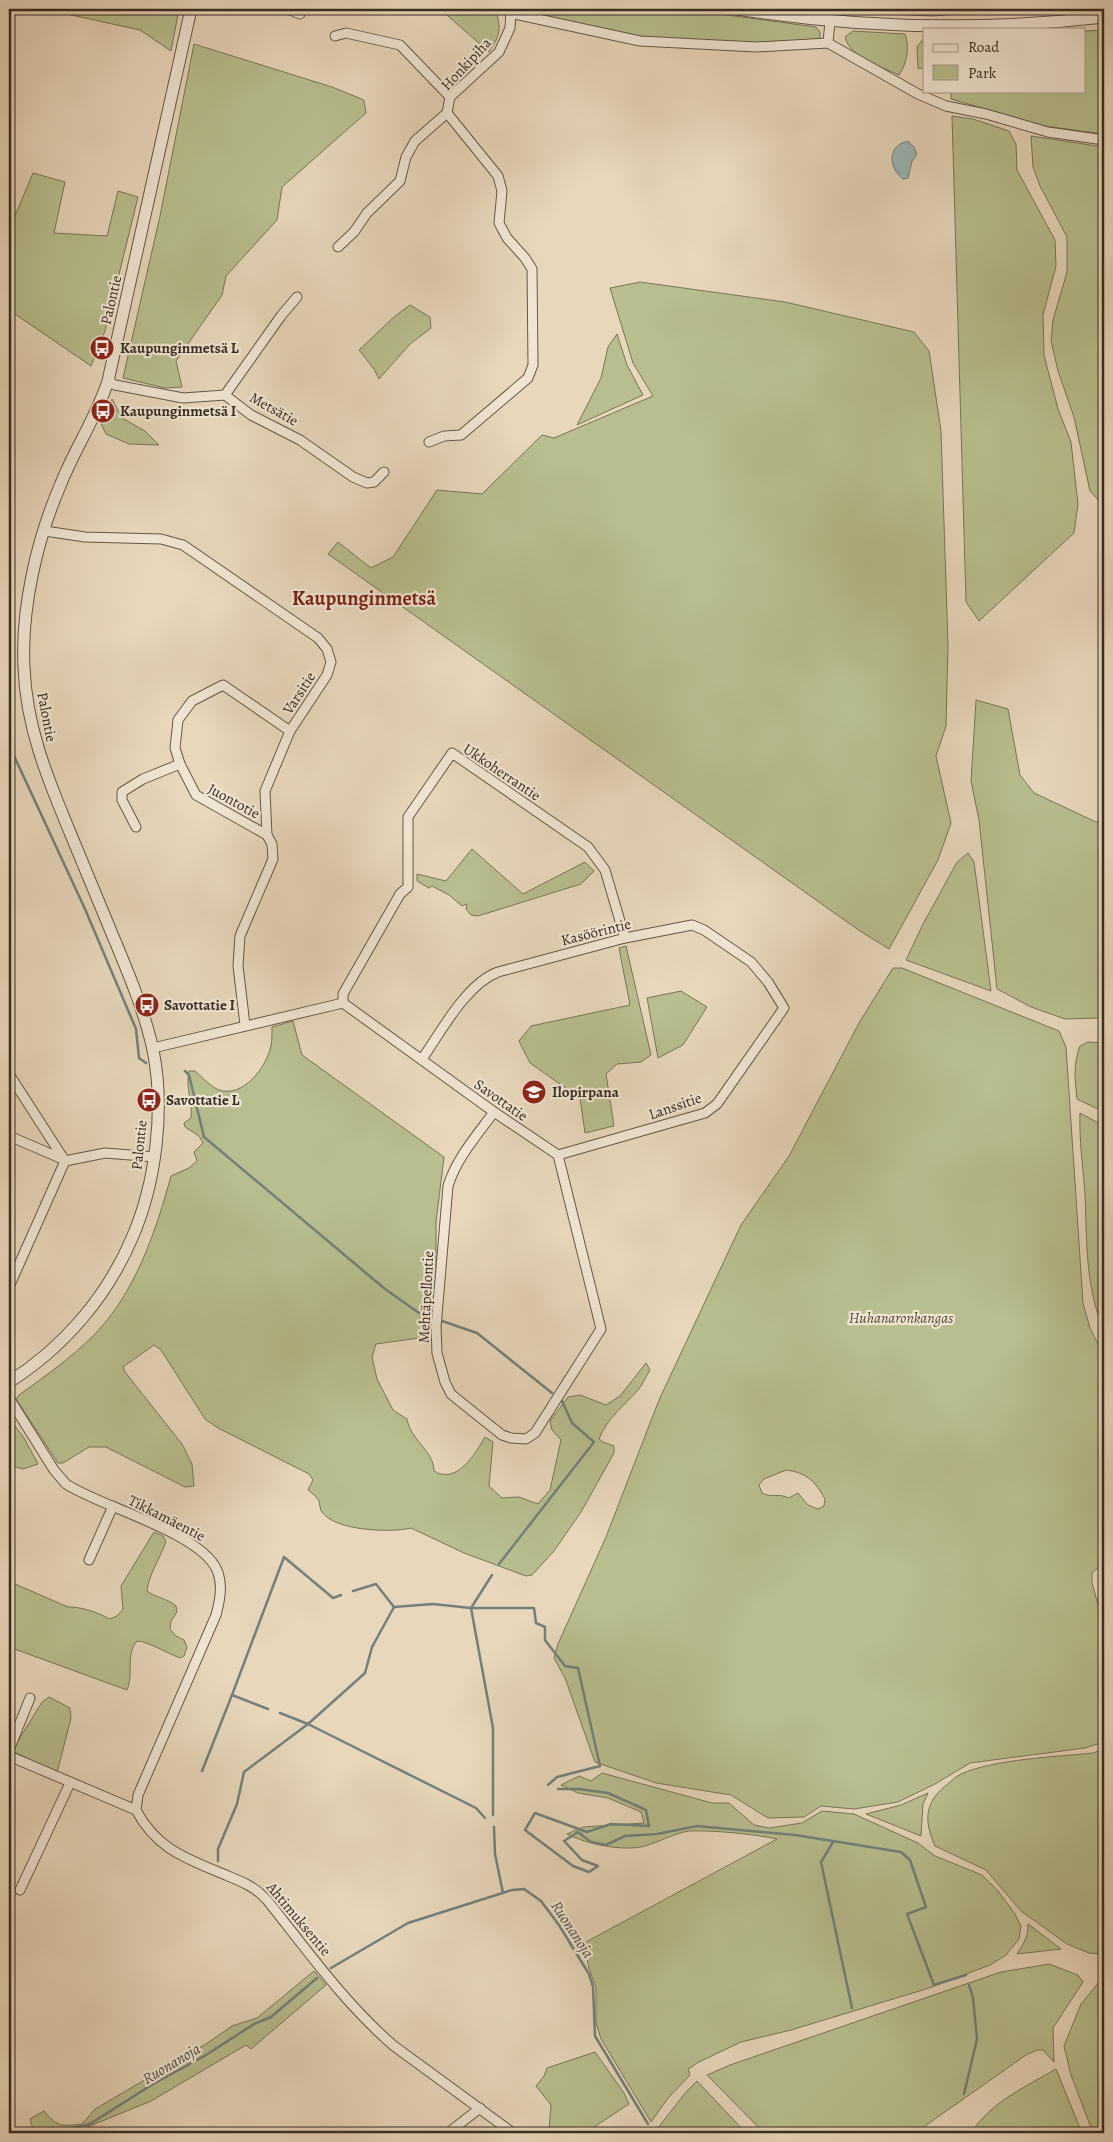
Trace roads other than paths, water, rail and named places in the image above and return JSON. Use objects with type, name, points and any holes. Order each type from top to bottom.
[{"type":"street","name":"Palontie","points":[[9,1382],[58,1343],[83,1318],[104,1289],[126,1252],[135,1231],[149,1189],[155,1157],[158,1120],[153,1048],[143,1011],[127,969],[49,782],[35,743],[27,704],[24,646],[30,590],[59,486],[90,424],[108,381],[191,9]]},
{"type":"street","points":[[288,9],[300,14]]},
{"type":"street","points":[[737,9],[830,21],[961,25],[1024,24],[1104,17]]},
{"type":"street","points":[[510,11],[640,40],[756,47],[828,43],[918,94],[946,106],[986,114],[1048,132],[1104,140]]},
{"type":"street","name":"Honkipiha","points":[[338,247],[354,232],[367,213],[400,181],[406,157],[415,141],[448,113],[450,97],[499,52],[510,28],[510,11]]},
{"type":"street","points":[[828,43],[830,21]]},
{"type":"street","points":[[335,36],[346,33],[400,45],[450,97]]},
{"type":"street","points":[[429,442],[444,436],[461,435],[528,378],[533,365],[532,269],[507,238],[499,222],[502,191],[498,176],[448,113]]},
{"type":"street","points":[[108,381],[174,398],[190,399],[225,395],[281,316],[297,297]]},
{"type":"street","name":"Metsätie","points":[[225,395],[251,415],[300,440],[360,481],[374,482],[384,472]]},
{"type":"street","name":"Varsitie","points":[[45,531],[84,537],[161,539],[183,545],[318,638],[327,649],[331,662],[327,675],[290,731],[265,791],[267,835],[272,844],[273,859],[240,936],[238,966],[245,1025]]},
{"type":"street","name":"Juontotie","points":[[267,835],[196,795],[180,764],[175,748],[178,720],[192,701],[223,685],[290,731]]},
{"type":"street","name":"Ukkoherrantie","points":[[343,1003],[343,994],[400,894],[408,887],[408,817],[452,753],[588,847],[605,870],[625,938]]},
{"type":"street","points":[[136,827],[122,800],[122,792],[143,779],[180,764]]},
{"type":"street","name":"Kasöörintie","points":[[422,1059],[464,1000],[488,976],[625,938],[692,925],[704,930],[751,962],[768,982],[784,1008]]},
{"type":"street","points":[[153,1048],[343,1003]]},
{"type":"street","name":"Savottatie","points":[[343,1003],[494,1112],[558,1155]]},
{"type":"street","name":"Lanssitie","points":[[558,1155],[705,1113],[717,1104],[784,1008]]},
{"type":"street","points":[[9,1074],[65,1160]]},
{"type":"street","name":"Mehtäpellontie","points":[[494,1112],[462,1158],[451,1176],[448,1186],[436,1327],[437,1353],[445,1382],[451,1394],[502,1435],[511,1438],[526,1438],[535,1433],[601,1329],[558,1155]]},
{"type":"street","points":[[9,1136],[65,1160],[105,1152],[155,1157]]},
{"type":"street","points":[[9,1287],[65,1160]]},
{"type":"street","name":"Tikkamäentie","points":[[9,1398],[60,1478],[74,1489],[197,1547],[217,1570],[221,1591],[216,1615],[138,1795],[136,1810]]},
{"type":"street","points":[[89,1560],[113,1506]]},
{"type":"street","points":[[9,1750],[30,1698]]},
{"type":"street","points":[[9,1756],[136,1810]]},
{"type":"street","points":[[20,1890],[70,1783]]},
{"type":"street","name":"Ahtimuksentie","points":[[136,1810],[148,1830],[167,1848],[180,1856],[253,1887],[377,2032],[513,2133]]},
{"type":"street","points":[[448,2133],[480,2108]]},
{"type":"water","points":[[908,141],[914,147],[917,154],[912,161],[908,178],[903,179],[894,169],[892,157],[896,147]]},
{"type":"waterway","points":[[9,745],[85,909],[136,1029],[139,1058],[146,1063]]},
{"type":"waterway","points":[[185,1071],[189,1075],[204,1137],[385,1289],[419,1313],[429,1317]]},
{"type":"waterway","points":[[442,1321],[477,1333],[552,1393]]},
{"type":"waterway","points":[[499,1564],[594,1442],[572,1423],[562,1401]]},
{"type":"waterway","points":[[202,1771],[284,1557],[333,1598],[341,1595]]},
{"type":"waterway","points":[[492,1575],[471,1608],[493,1728],[493,1815]]},
{"type":"waterway","points":[[353,1591],[376,1584],[394,1607],[433,1604],[471,1608],[534,1608],[536,1623],[545,1627],[545,1640],[565,1666],[578,1668],[600,1766],[557,1777],[548,1785]]},
{"type":"waterway","points":[[218,1861],[218,1849],[237,1804],[244,1772],[308,1724],[365,1673],[372,1647],[394,1607]]},
{"type":"waterway","points":[[232,1695],[268,1709]]},
{"type":"waterway","points":[[280,1713],[308,1724],[476,1808],[485,1818]]},
{"type":"waterway","points":[[558,1789],[579,1789],[608,1793],[646,1810],[649,1826],[611,1824],[587,1832],[535,1813],[525,1830],[573,1866],[589,1872],[598,1866],[582,1860],[564,1841],[578,1832],[591,1842],[606,1845],[625,1836],[657,1834],[697,1826],[795,1835],[901,1852],[910,1860],[926,1907],[907,1914],[934,1985],[966,1975]]},
{"type":"waterway","points":[[494,1827],[495,1854],[503,1893]]},
{"type":"waterway","points":[[833,1842],[821,1862],[852,2008]]},
{"type":"waterway","name":"Ruonanoja","points":[[331,1968],[408,1923],[512,1890],[524,1889],[541,1901],[559,1925],[589,1974],[593,1987],[595,2036],[648,2124]]},
{"type":"waterway","name":"Ruonanoja","points":[[51,2133],[90,2124],[254,2024],[271,2017],[317,1978]]},
{"type":"waterway","points":[[964,2094],[977,2039],[973,1998],[969,1985]]},
{"type":"place","name":"Kaupunginmetsä L","points":[[102,348]]},
{"type":"place","name":"Kaupunginmetsä I","points":[[103,411]]},
{"type":"place","name":"Savottatie I","points":[[147,1005]]},
{"type":"place","name":"Ilopirpana","points":[[534,1092]]},
{"type":"place","name":"Savottatie L","points":[[149,1100]]},
{"type":"district","name":"Kaupunginmetsä","points":[[364,598]]},
{"type":"park label","name":"Huhanaronkangas","points":[[901,1318]]}]
